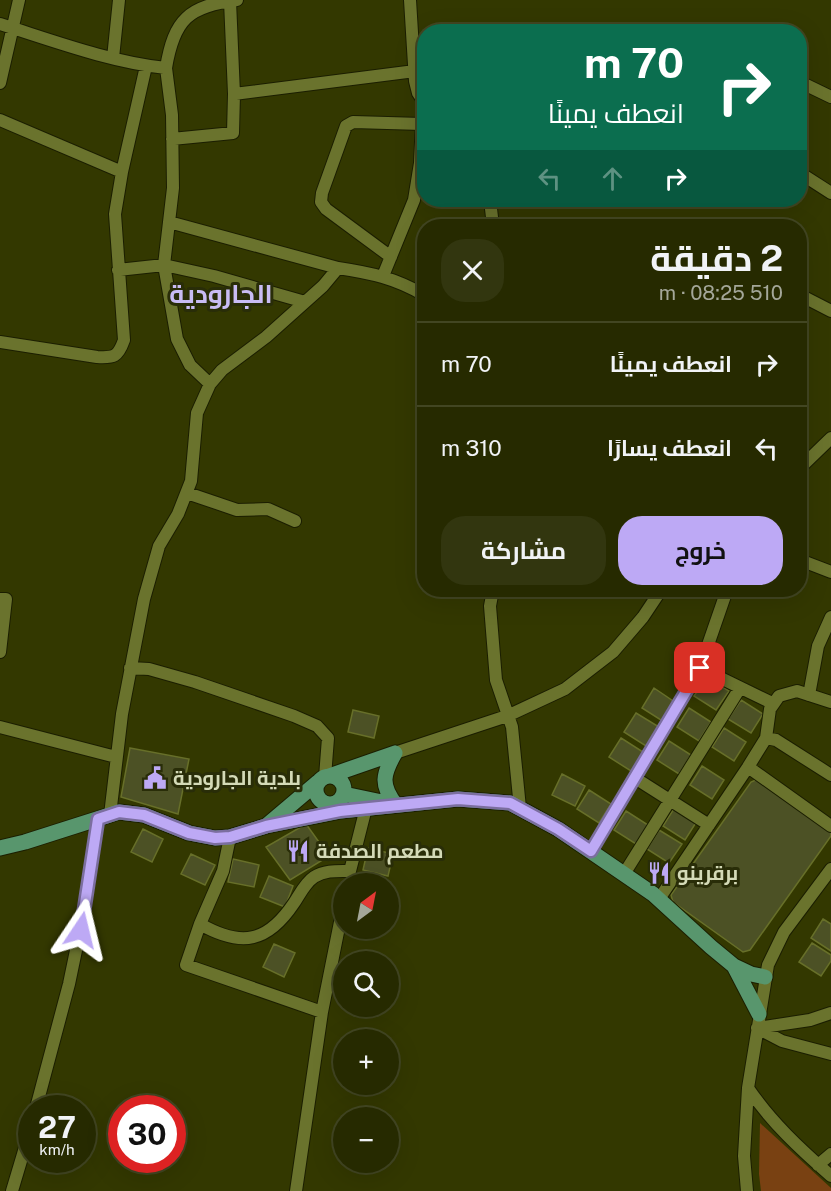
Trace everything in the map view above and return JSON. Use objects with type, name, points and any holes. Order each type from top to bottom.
[{"type":"main road","points":[[266,826],[324,778],[395,753]]},
{"type":"main road","points":[[324,778],[316,787],[316,796],[327,805],[337,803],[344,790],[395,753]]},
{"type":"main road","points":[[395,753],[387,767],[384,780],[396,805]]},
{"type":"main road","points":[[324,778],[338,779],[344,790],[396,805]]},
{"type":"main road","points":[[0,848],[119,812],[144,815],[189,833],[215,838],[230,837],[266,826],[340,811],[458,799],[510,803],[558,829],[659,899],[711,948],[734,966],[751,974],[765,977]]},
{"type":"main road","points":[[310,817],[322,803]]},
{"type":"main road","points":[[734,966],[758,1021]]},
{"type":"street","points":[[0,83],[6,26],[18,0]]},
{"type":"street","points":[[113,58],[119,0]]},
{"type":"street","points":[[172,139],[233,133],[234,0],[191,6],[170,44],[166,68],[170,95],[173,188],[164,265],[177,339],[190,366],[210,384]]},
{"type":"street","points":[[410,0],[417,88]]},
{"type":"street","points":[[6,26],[113,58],[166,68]]},
{"type":"street","points":[[0,342],[111,358],[120,352],[124,340],[115,214],[146,66]]},
{"type":"street","points":[[234,94],[414,71]]},
{"type":"street","points":[[807,85],[831,97]]},
{"type":"street","points":[[0,120],[122,172]]},
{"type":"street","points":[[391,257],[326,209],[321,202],[322,193],[346,126],[353,122],[417,124]]},
{"type":"street","points":[[807,178],[831,193]]},
{"type":"street","points":[[383,276],[414,200],[417,182]]},
{"type":"street","points":[[169,222],[338,268],[383,276],[402,282],[417,291]]},
{"type":"street","points":[[118,270],[164,265],[214,276],[305,302]]},
{"type":"street","points":[[39,1095],[72,974],[116,757],[144,599],[159,546],[187,493],[198,413],[210,384],[222,370],[266,337],[323,286],[338,268]]},
{"type":"street","points":[[807,299],[831,311]]},
{"type":"street","points":[[807,463],[826,449],[831,438]]},
{"type":"street","points":[[187,493],[237,510],[268,509],[294,521]]},
{"type":"street","points":[[807,563],[831,572]]},
{"type":"street","points":[[492,597],[490,606],[496,680],[512,727],[520,808]]},
{"type":"street","points":[[395,753],[507,716],[566,688],[613,652],[643,618],[653,597]]},
{"type":"street","points":[[591,851],[700,668],[725,597]]},
{"type":"street","points":[[0,598],[6,599],[0,652]]},
{"type":"street","points":[[809,695],[818,646],[831,616]]},
{"type":"street","points":[[130,668],[149,669],[195,682],[317,726],[328,738],[324,778]]},
{"type":"street","points":[[700,668],[772,703]]},
{"type":"street","points":[[624,874],[740,688]]},
{"type":"street","points":[[659,899],[766,738],[772,703],[779,696],[797,691],[831,702]]},
{"type":"street","points":[[0,727],[116,757]]},
{"type":"street","points":[[766,738],[776,740],[831,775]]},
{"type":"street","points":[[748,767],[831,826]]},
{"type":"street","points":[[635,778],[709,825]]},
{"type":"street","points":[[200,924],[226,936],[257,937],[272,930],[284,918],[312,878],[325,872],[350,871],[366,808]]},
{"type":"street","points":[[230,837],[223,871],[200,924],[186,965],[322,1012]]},
{"type":"street","points":[[747,1191],[744,1156],[748,1088],[768,965],[784,932],[831,869]]},
{"type":"street","points":[[296,1191],[322,1012],[337,939]]},
{"type":"street","points":[[758,1021],[810,1020],[831,1013]]},
{"type":"street","points":[[758,1021],[782,1041],[831,1054]]},
{"type":"street","points":[[748,1088],[762,1109],[797,1146],[831,1176]]},
{"type":"street","points":[[819,1165],[831,1154]]},
{"type":"street","points":[[12,1191],[18,1171]]},
{"type":"shaded area","points":[[760,1123],[831,1188],[831,1191],[761,1191]]},
{"type":"building","points":[[707,677],[729,691],[716,710],[694,696]]},
{"type":"building","points":[[654,688],[676,703],[664,722],[642,708]]},
{"type":"building","points":[[741,700],[763,714],[751,733],[728,719]]},
{"type":"building","points":[[689,708],[711,722],[699,741],[677,727]]},
{"type":"building","points":[[353,710],[379,716],[374,738],[348,732]]},
{"type":"building","points":[[636,713],[659,727],[646,746],[624,732]]},
{"type":"building","points":[[724,728],[746,742],[734,761],[712,747]]},
{"type":"building","points":[[621,738],[643,752],[631,771],[609,757]]},
{"type":"building","points":[[669,741],[691,755],[679,774],[657,760]]},
{"type":"building","name":"بلدية الجارودية","points":[[130,748],[189,759],[178,814],[121,797]]},
{"type":"building","points":[[702,766],[724,780],[712,799],[690,785]]},
{"type":"building","points":[[562,774],[585,786],[575,806],[552,795]]},
{"type":"building","points":[[758,779],[831,832],[831,836],[750,950],[743,952],[673,902],[671,895],[751,782]]},
{"type":"building","points":[[589,790],[611,804],[599,823],[577,809]]},
{"type":"building","points":[[675,807],[697,821],[685,840],[663,826]]},
{"type":"building","points":[[626,811],[648,825],[636,844],[614,830]]},
{"type":"building","name":"مطعم الصدفة","points":[[306,824],[329,856],[290,880],[266,847]]},
{"type":"building","points":[[143,829],[163,839],[152,862],[131,852]]},
{"type":"building","points":[[659,830],[682,844],[669,863],[647,849]]},
{"type":"building","points":[[368,848],[393,854],[389,873],[363,870]]},
{"type":"building","points":[[191,854],[215,865],[205,885],[181,874]]},
{"type":"building","points":[[233,859],[259,865],[254,887],[228,882]]},
{"type":"building","points":[[269,876],[293,886],[285,907],[260,897]]},
{"type":"building","points":[[823,919],[831,924],[831,951],[811,938]]},
{"type":"building","points":[[812,943],[831,955],[831,961],[821,976],[799,962]]},
{"type":"building","points":[[274,944],[295,953],[284,977],[263,967]]},
{"type":"place","name":"بلدية الجارودية","points":[[155,778]]},
{"type":"place","name":"مطعم الصدفة","points":[[298,851]]},
{"type":"place","name":"برقرينو","points":[[659,873]]},
{"type":"district","name":"الجارودية","points":[[221,293]]},
{"type":"route","points":[[81,930],[98,819],[119,812],[144,815],[189,833],[215,838],[230,837],[266,826],[340,811],[458,799],[510,803],[558,829],[591,851],[700,668]]}]
